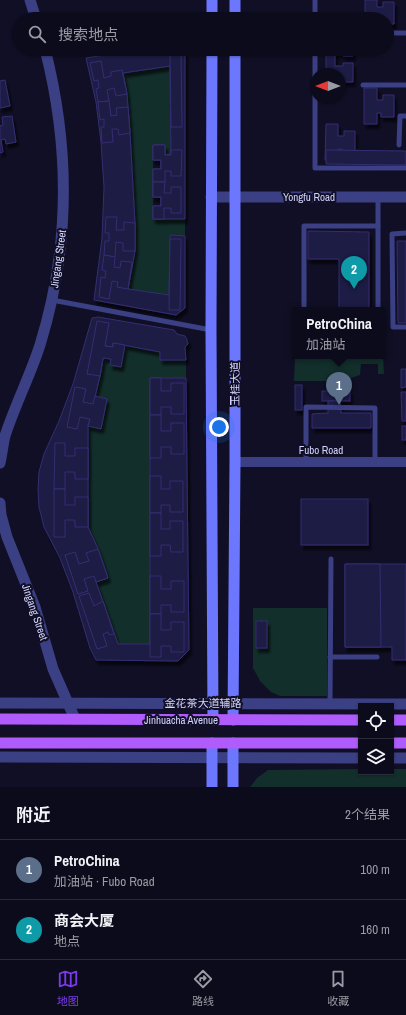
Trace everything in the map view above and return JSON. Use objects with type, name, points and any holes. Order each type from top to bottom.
[{"type":"main road","points":[[212,0],[212,12]]},
{"type":"main road","points":[[235,0],[235,12]]},
{"type":"main road","points":[[212,56],[211,330],[213,720]]},
{"type":"main road","name":"玉桂大道","points":[[233,720],[235,462],[235,56]]},
{"type":"main road","name":"Jinhuacha Avenue","points":[[0,719],[358,720]]},
{"type":"main road","points":[[394,720],[406,720]]},
{"type":"main road","name":"Jinhuacha Avenue","points":[[0,742],[358,743]]},
{"type":"main road","points":[[212,743],[212,787]]},
{"type":"main road","points":[[233,743],[233,787]]},
{"type":"main road","points":[[394,743],[406,743]]},
{"type":"street","points":[[30,0],[34,12]]},
{"type":"street","name":"Jingang Street","points":[[0,462],[5,436],[33,364],[45,328],[52,300],[61,241],[64,188],[63,158],[58,108],[47,56]]},
{"type":"street","name":"Yongfu Road","points":[[212,197],[406,197]]},
{"type":"street","name":"Fubo Road","points":[[235,462],[406,462]]},
{"type":"street","name":"Jingang Street","points":[[0,503],[1,515],[7,537],[35,607],[53,669],[75,720]]},
{"type":"street","name":"金花茶大道辅路","points":[[0,703],[406,704]]},
{"type":"street","points":[[0,757],[358,758]]},
{"type":"street","points":[[394,758],[406,758]]},
{"type":"lane","points":[[315,0],[315,12]]},
{"type":"lane","points":[[394,33],[406,33]]},
{"type":"lane","points":[[315,56],[315,168],[406,168]]},
{"type":"lane","points":[[364,85],[406,85]]},
{"type":"lane","points":[[400,145],[400,116],[406,116]]},
{"type":"lane","points":[[378,197],[378,307]]},
{"type":"lane","points":[[304,307],[304,226],[378,226]]},
{"type":"lane","points":[[406,233],[392,234],[393,327],[406,327]]},
{"type":"lane","points":[[52,300],[211,330]]},
{"type":"lane","points":[[306,462],[306,407],[376,408],[375,462]]},
{"type":"lane","points":[[330,559],[330,704]]},
{"type":"lane","points":[[330,656],[377,657]]},
{"type":"green space","points":[[170,66],[171,155],[165,155],[153,145],[153,219],[185,219],[185,236],[170,236],[169,295],[128,289],[135,251],[135,223],[130,133],[123,73]]},
{"type":"green space","points":[[125,345],[160,352],[160,360],[186,360],[186,378],[150,378],[150,644],[118,644],[96,582],[108,578],[98,549],[88,527],[88,426],[101,429],[107,399],[95,396],[103,358],[111,359],[110,365],[121,367]]},
{"type":"green space","points":[[295,359],[383,359],[384,374],[378,374],[378,364],[361,364],[360,375],[342,381],[294,381]]},
{"type":"green space","points":[[253,608],[327,608],[327,696],[280,696],[271,692],[260,681],[253,668]]},
{"type":"green space","points":[[358,769],[358,775],[394,775],[394,769],[406,769],[406,787],[250,787],[257,778],[268,770]]},
{"type":"building","points":[[365,0],[377,0],[377,7],[383,7],[383,2],[394,2],[394,12],[365,12]]},
{"type":"building","points":[[99,56],[185,56],[185,219],[153,219],[153,206],[161,206],[161,197],[153,197],[153,169],[161,169],[161,160],[153,160],[153,145],[165,145],[165,155],[171,155],[170,66],[123,73],[127,94],[135,223],[135,251],[128,289],[169,295],[170,235],[185,236],[185,308],[176,315],[94,300],[102,238],[104,187],[101,142],[96,102],[86,58]]},
{"type":"building","points":[[170,56],[181,56],[182,127],[171,127]]},
{"type":"building","points":[[326,56],[335,56],[335,66],[343,66],[343,63],[353,63],[353,82],[346,82],[346,68],[326,68]]},
{"type":"building","points":[[101,61],[104,78],[111,76],[111,72],[122,70],[127,94],[116,96],[114,88],[107,90],[109,101],[98,102],[96,89],[99,88],[98,80],[94,81],[90,63]]},
{"type":"building","points":[[5,80],[10,106],[0,108],[0,81]]},
{"type":"building","points":[[364,88],[377,88],[377,100],[383,100],[383,95],[394,95],[394,117],[381,117],[381,113],[377,113],[377,124],[364,124]]},
{"type":"building","points":[[109,101],[111,116],[117,115],[116,108],[128,107],[130,133],[119,135],[118,129],[112,129],[113,142],[102,143],[101,127],[104,127],[104,119],[100,120],[98,102]]},
{"type":"building","points":[[12,116],[16,142],[6,144],[5,139],[1,140],[3,152],[0,153],[0,126],[3,125],[2,117]]},
{"type":"building","points":[[326,124],[338,124],[338,136],[344,136],[344,131],[355,131],[355,153],[342,153],[342,149],[338,149],[338,160],[325,160]]},
{"type":"building","points":[[153,145],[165,145],[165,155],[171,155],[171,150],[182,150],[181,176],[171,176],[171,171],[165,171],[165,182],[153,182],[153,169],[161,169],[161,160],[153,160]]},
{"type":"building","points":[[326,150],[406,151],[406,165],[326,164]]},
{"type":"building","points":[[153,182],[165,182],[164,193],[171,193],[171,187],[181,187],[181,213],[171,213],[171,208],[164,208],[164,219],[153,219],[153,206],[161,206],[161,197],[153,197]]},
{"type":"building","points":[[106,217],[117,217],[116,230],[124,230],[124,222],[135,223],[135,251],[123,251],[123,243],[116,242],[115,257],[104,255],[105,241],[109,241],[109,233],[105,233]]},
{"type":"building","points":[[308,231],[369,232],[369,307],[339,307],[339,259],[308,259]]},
{"type":"building","points":[[170,239],[181,239],[180,310],[169,310]]},
{"type":"building","points":[[397,241],[406,241],[406,323],[398,323]]},
{"type":"building","points":[[104,255],[115,257],[114,267],[120,268],[121,261],[132,262],[128,289],[117,287],[118,282],[112,281],[109,299],[99,297],[101,277],[105,278],[106,271],[102,270]]},
{"type":"building","points":[[98,317],[174,330],[177,334],[185,336],[188,344],[185,347],[186,360],[160,360],[160,352],[113,343],[113,347],[105,346],[100,376],[88,426],[88,527],[98,549],[108,578],[96,582],[118,644],[150,644],[150,378],[186,378],[189,650],[178,661],[96,660],[90,648],[73,592],[60,558],[44,527],[39,507],[39,472],[44,454],[59,421],[73,384],[92,318]]},
{"type":"building","points":[[97,321],[109,323],[105,346],[113,347],[113,343],[125,345],[121,367],[110,365],[111,359],[103,358],[100,376],[87,374]]},
{"type":"building","points":[[401,369],[406,369],[406,387],[401,388]]},
{"type":"building","points":[[150,378],[161,378],[161,391],[171,391],[171,383],[184,383],[184,414],[171,414],[171,407],[161,407],[161,415],[150,415]]},
{"type":"building","points":[[295,385],[302,385],[302,410],[295,410]]},
{"type":"building","points":[[75,387],[86,389],[83,402],[93,404],[95,396],[107,399],[101,429],[88,426],[90,419],[80,417],[77,429],[67,427]]},
{"type":"building","points":[[322,391],[350,391],[350,401],[322,401]]},
{"type":"building","points":[[401,392],[406,392],[406,421],[402,421]]},
{"type":"building","points":[[328,401],[340,401],[341,413],[371,413],[371,428],[312,428],[312,414],[328,413]]},
{"type":"building","points":[[150,415],[161,415],[161,431],[171,431],[171,423],[184,423],[184,454],[171,454],[171,447],[161,447],[161,458],[150,458]]},
{"type":"building","points":[[402,426],[406,426],[406,440],[402,440]]},
{"type":"building","points":[[55,443],[65,443],[65,456],[75,456],[75,448],[88,448],[88,479],[75,479],[75,472],[65,472],[65,489],[54,489]]},
{"type":"building","points":[[150,476],[161,476],[161,489],[170,489],[170,481],[183,481],[183,512],[170,512],[170,505],[161,505],[161,513],[150,513]]},
{"type":"building","points":[[54,489],[65,489],[65,505],[75,505],[75,497],[88,497],[88,527],[75,527],[75,520],[65,520],[65,537],[54,537]]},
{"type":"building","points":[[301,499],[368,499],[368,545],[301,545]]},
{"type":"building","points":[[150,513],[161,513],[161,529],[170,529],[170,521],[183,521],[183,552],[171,552],[170,545],[161,545],[161,556],[150,556]]},
{"type":"building","points":[[98,549],[108,578],[96,582],[94,576],[84,579],[88,591],[78,594],[65,555],[75,552],[79,564],[89,561],[86,553]]},
{"type":"building","points":[[345,564],[406,564],[406,660],[392,660],[392,647],[345,647]]},
{"type":"building","points":[[345,564],[380,564],[381,647],[345,647]]},
{"type":"building","points":[[150,576],[161,576],[161,589],[171,589],[171,581],[184,581],[184,612],[171,612],[171,605],[161,605],[161,614],[150,614]]},
{"type":"building","points":[[89,593],[94,606],[103,601],[114,634],[109,635],[108,632],[103,634],[107,646],[97,649],[79,596]]},
{"type":"building","points":[[150,614],[161,614],[161,630],[171,630],[171,622],[184,622],[184,652],[171,652],[171,646],[161,646],[161,657],[150,657]]},
{"type":"building","points":[[256,621],[267,621],[267,648],[256,648]]},
{"type":"place","name":"商会大厦","points":[[354,289]]},
{"type":"place","name":"PetroChina","points":[[339,405]]}]
